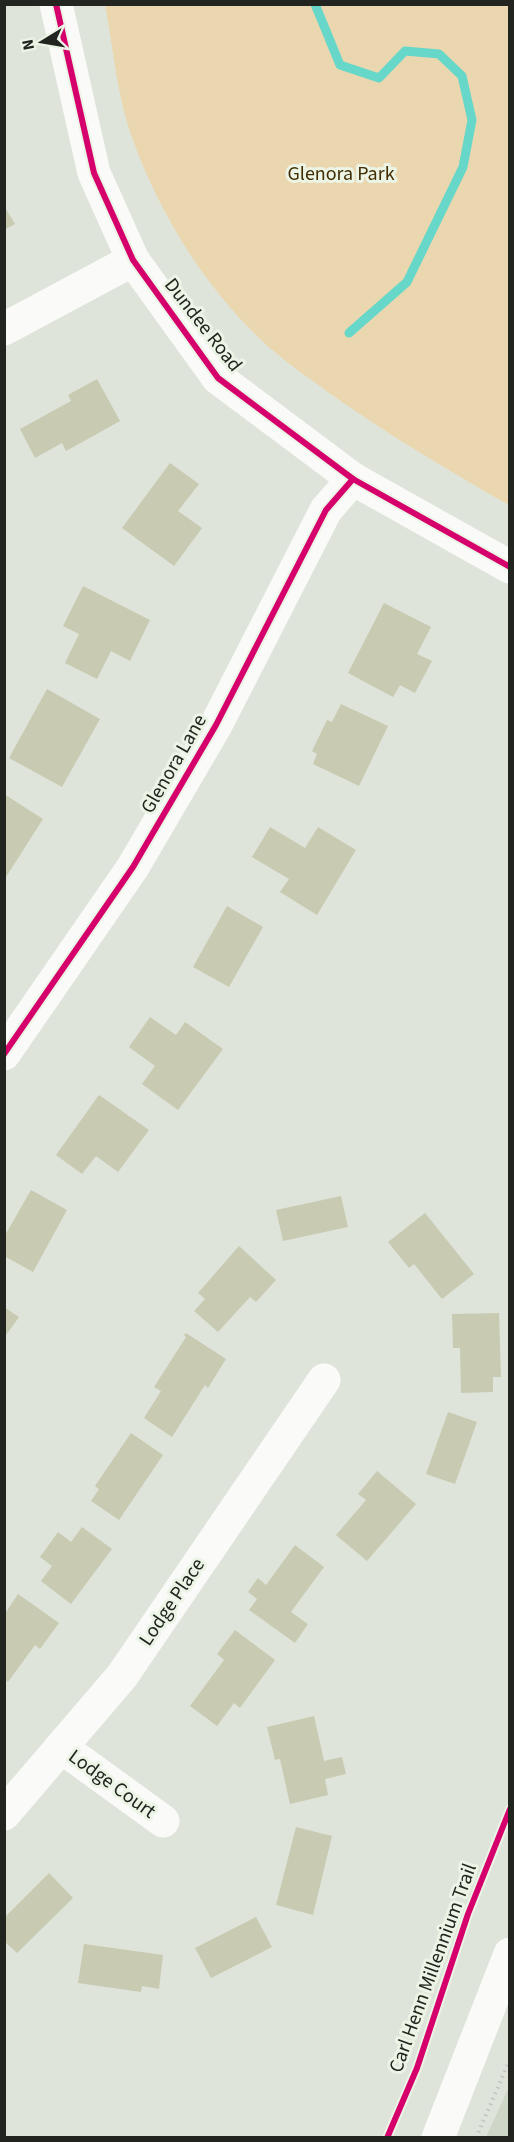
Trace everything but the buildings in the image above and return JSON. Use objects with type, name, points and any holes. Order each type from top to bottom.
[{"type":"street","name":"Dundee Road","points":[[56,4],[94,173],[133,260],[218,378],[352,480],[510,567]]},
{"type":"street","points":[[4,329],[133,260]]},
{"type":"street","name":"Glenora Lane","points":[[4,1054],[133,867],[216,725],[326,510],[352,480]]},
{"type":"street","name":"Lodge Place","points":[[4,1814],[122,1676],[324,1380]]},
{"type":"street","name":"Lodge Court","points":[[61,1747],[164,1821]]},
{"type":"street","points":[[438,2138],[510,1954]]},
{"type":"path","points":[[476,2138],[510,2059]]},
{"type":"shaded area","points":[[509,2087],[509,2137],[486,2137]]},
{"type":"green space","name":"Glenora Park","points":[[105,5],[509,5],[509,505],[419,452],[332,395],[268,347],[218,293],[199,268],[166,215],[140,158],[121,98]]},
{"type":"waterway","points":[[315,4],[340,65],[379,78],[405,51],[439,54],[462,76],[472,120],[463,167],[407,282],[349,333]]},
{"type":"cycle path","points":[[56,4],[94,173],[133,260],[218,378],[353,479],[510,567]]},
{"type":"cycle path","points":[[4,1054],[133,867],[216,725],[326,510],[353,479]]},
{"type":"cycle path","name":"Carl Henn Millennium Trail","points":[[387,2138],[417,2068],[468,1914],[510,1809]]}]
